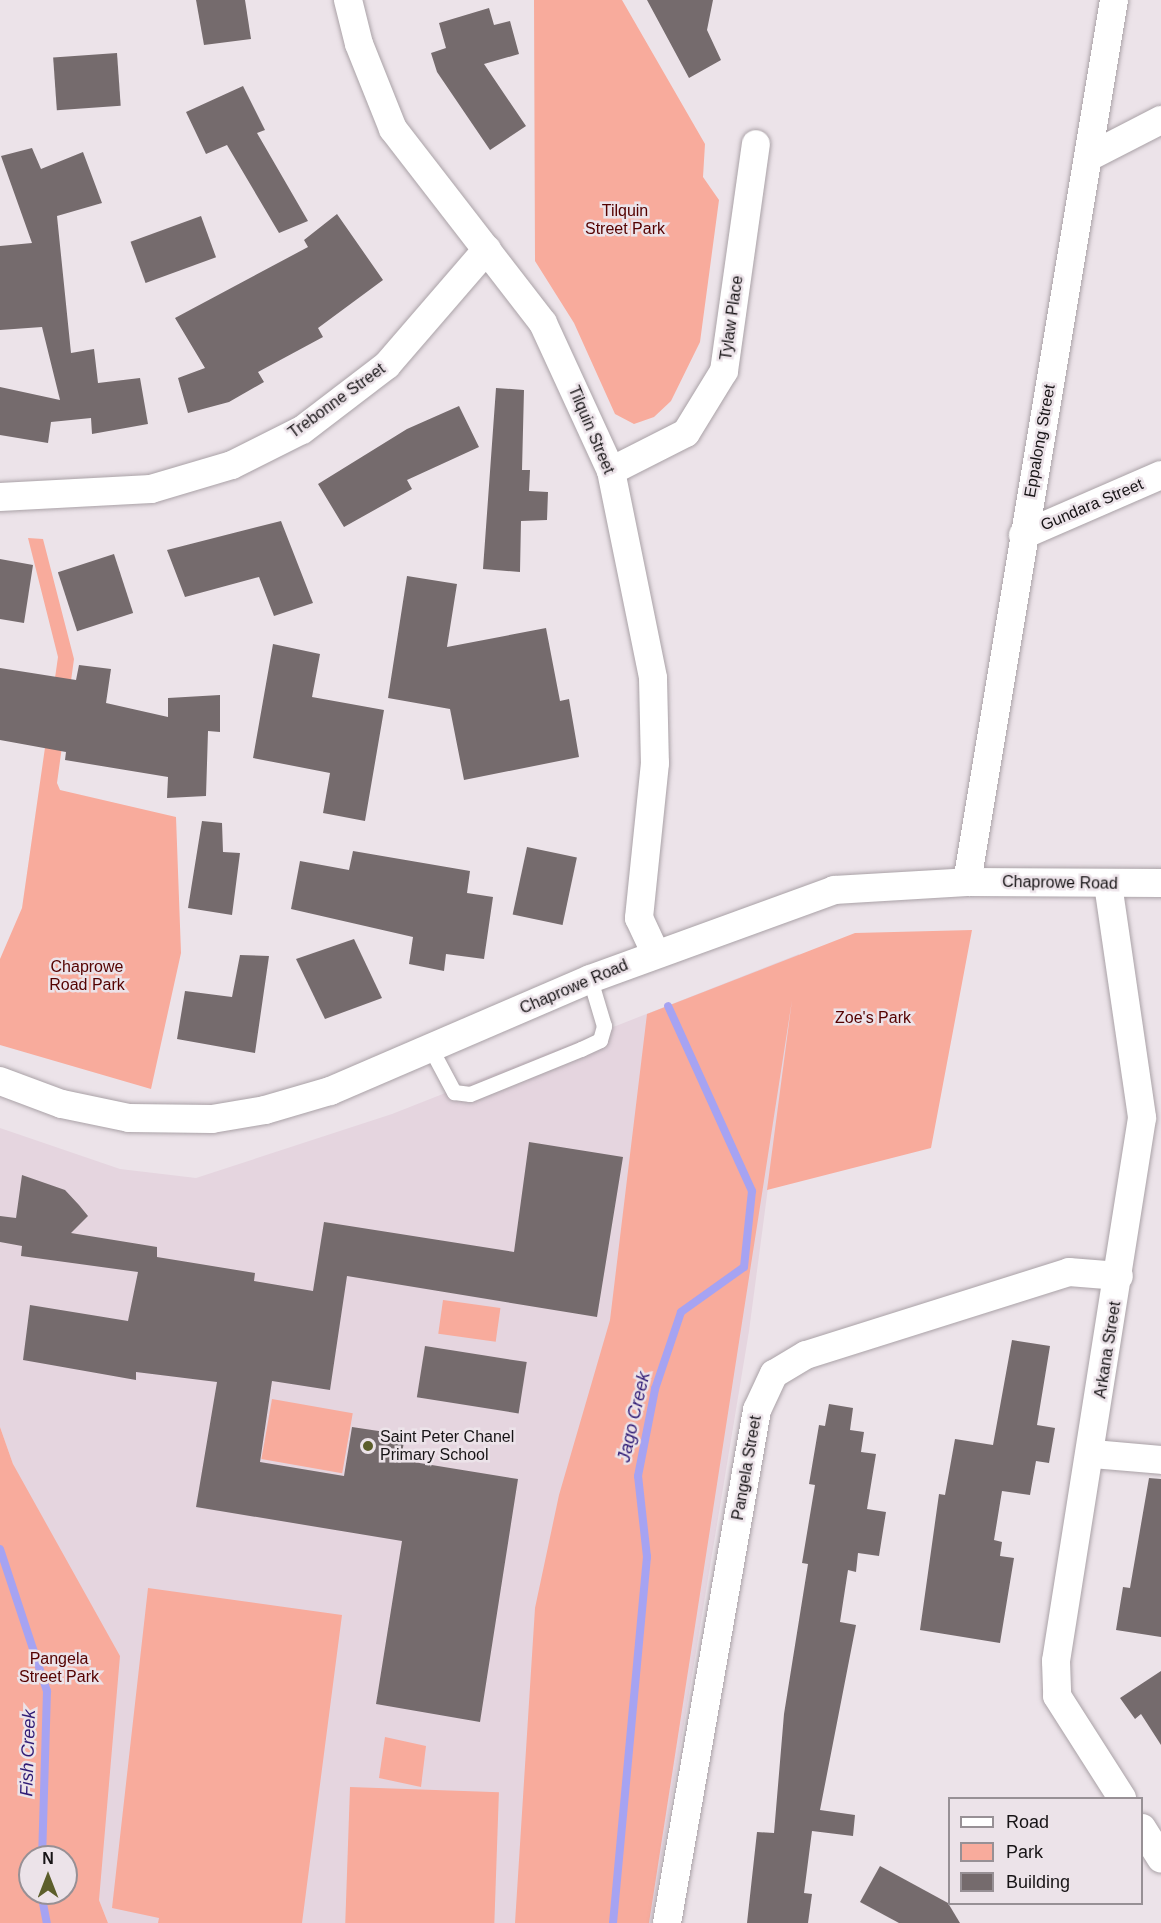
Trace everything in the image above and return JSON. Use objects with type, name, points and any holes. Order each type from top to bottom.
[{"type":"street","name":"Tilquin Street","points":[[348,0],[359,44],[393,129],[543,322],[611,471],[653,678],[656,763],[639,918],[656,953]]},
{"type":"street","name":"Eppalong Street","points":[[967,882],[1023,535],[1114,0]]},
{"type":"street","points":[[1089,157],[1161,120]]},
{"type":"street","name":"Tylaw Place","points":[[611,471],[687,433],[724,371],[756,144]]},
{"type":"street","name":"Trebonne Street","points":[[0,497],[151,489],[232,465],[302,430],[387,365],[487,249]]},
{"type":"street","name":"Gundara Street","points":[[1023,535],[1161,475]]},
{"type":"street","name":"Chaprowe Road","points":[[0,1081],[62,1104],[129,1118],[212,1119],[330,1091],[590,979],[656,953],[834,890],[967,882],[1161,883]]},
{"type":"street","name":"Arkana Street","points":[[1108,884],[1142,1118],[1093,1454],[1056,1661],[1057,1696],[1121,1797]]},
{"type":"street","name":"Pangela Street","points":[[667,1923],[757,1410],[774,1374],[806,1355],[1069,1272],[1119,1276]]},
{"type":"street","points":[[1093,1454],[1161,1460]]},
{"type":"street","points":[[1143,1830],[1161,1857]]},
{"type":"lane","points":[[431,1049],[454,1092],[470,1094],[581,1049],[600,1040],[604,1026],[590,979]]},
{"type":"shaded area","name":"Saint Peter Chanel Primary School","points":[[799,954],[749,1331],[651,1923],[108,1923],[99,1900],[13,1464],[0,1427],[0,1128],[120,1169],[196,1178],[392,1114]]},
{"type":"green space","name":"Tilquin Street Park","points":[[534,0],[622,0],[705,144],[703,177],[719,200],[700,342],[671,401],[654,417],[634,424],[615,414],[574,323],[535,261]]},
{"type":"green space","name":"Chaprowe Road Park","points":[[28,538],[43,539],[74,659],[57,783],[60,790],[176,817],[181,953],[151,1089],[0,1045],[0,959],[22,908],[58,657]]},
{"type":"green space","name":"Zoe's Park","points":[[972,930],[931,1148],[767,1190],[792,1000],[649,1923],[515,1923],[535,1608],[559,1495],[610,1320],[647,1014],[855,933]]},
{"type":"green space","points":[[443,1300],[500,1308],[496,1342],[438,1334]]},
{"type":"green space","points":[[272,1399],[353,1413],[342,1473],[261,1459]]},
{"type":"green space","name":"Pangela Street Park","points":[[0,1427],[13,1464],[120,1656],[99,1900],[108,1923],[0,1923]]},
{"type":"green space","points":[[148,1588],[342,1615],[302,1923],[158,1923],[159,1918],[112,1908]]},
{"type":"green space","points":[[385,1737],[426,1746],[421,1787],[379,1778]]},
{"type":"green space","points":[[350,1787],[499,1792],[494,1923],[345,1923]]},
{"type":"building","points":[[196,0],[245,0],[251,39],[204,45]]},
{"type":"building","points":[[647,0],[713,0],[707,30],[721,60],[689,78]]},
{"type":"building","points":[[489,8],[494,25],[510,21],[519,54],[484,64],[526,126],[490,150],[437,72],[431,53],[446,48],[439,23]]},
{"type":"building","points":[[117,53],[121,106],[57,110],[53,57]]},
{"type":"building","points":[[243,86],[265,130],[257,133],[308,221],[279,233],[227,145],[206,154],[186,112]]},
{"type":"building","points":[[32,148],[41,169],[83,152],[102,203],[57,216],[71,353],[94,349],[98,383],[140,378],[148,424],[92,434],[91,418],[51,422],[48,443],[0,435],[0,387],[60,400],[42,327],[0,330],[0,246],[32,243],[1,156]]},
{"type":"building","points":[[337,214],[383,280],[318,328],[323,337],[258,372],[264,382],[229,402],[188,413],[178,378],[205,368],[175,318],[308,247],[304,240]]},
{"type":"building","points":[[201,216],[216,257],[146,283],[131,242]]},
{"type":"building","points":[[496,388],[524,390],[522,470],[530,470],[529,491],[548,492],[547,520],[521,521],[520,572],[483,569]]},
{"type":"building","points":[[459,406],[479,447],[407,480],[412,489],[344,527],[318,484],[407,429]]},
{"type":"building","points":[[281,521],[313,603],[274,616],[259,577],[185,597],[167,550]]},
{"type":"building","points":[[114,554],[133,613],[77,631],[58,572]]},
{"type":"building","points":[[0,559],[33,565],[24,623],[0,619]]},
{"type":"building","points":[[407,576],[457,584],[447,647],[546,628],[560,701],[569,699],[579,757],[464,780],[450,709],[388,698]]},
{"type":"building","points":[[273,644],[320,654],[312,697],[384,710],[365,821],[323,813],[330,773],[253,758]]},
{"type":"building","points":[[79,665],[111,669],[106,703],[168,717],[168,698],[220,695],[220,732],[208,731],[206,796],[167,798],[168,777],[65,760],[66,752],[0,740],[0,668],[76,680]]},
{"type":"building","points":[[202,821],[222,823],[223,852],[240,853],[232,915],[188,908]]},
{"type":"building","points":[[527,847],[577,858],[563,925],[513,914]]},
{"type":"building","points":[[353,851],[470,871],[467,893],[493,897],[484,959],[446,954],[444,971],[409,964],[413,937],[291,909],[300,861],[349,870]]},
{"type":"building","points":[[354,939],[382,998],[325,1019],[296,959]]},
{"type":"building","points":[[240,955],[269,956],[255,1053],[177,1039],[185,991],[232,997]]},
{"type":"building","points":[[529,1142],[623,1157],[597,1317],[347,1276],[330,1390],[272,1381],[260,1462],[344,1476],[352,1427],[405,1435],[401,1460],[518,1479],[480,1722],[376,1704],[402,1541],[196,1507],[217,1382],[136,1372],[136,1380],[23,1360],[30,1305],[128,1321],[138,1272],[21,1256],[22,1246],[0,1242],[0,1216],[16,1218],[22,1175],[65,1190],[79,1205],[88,1216],[71,1233],[157,1247],[157,1257],[255,1273],[254,1281],[313,1291],[324,1222],[514,1252]]},
{"type":"building","points":[[1012,1340],[1050,1346],[1037,1425],[1055,1428],[1049,1463],[1036,1461],[1030,1495],[1002,1491],[994,1540],[1002,1542],[1000,1556],[1014,1558],[1000,1643],[920,1630],[939,1494],[945,1495],[955,1439],[993,1445]]},
{"type":"building","points":[[425,1346],[527,1362],[519,1413],[417,1397]]},
{"type":"building","points":[[829,1404],[853,1408],[850,1430],[864,1432],[861,1452],[876,1454],[867,1509],[886,1512],[879,1556],[858,1553],[856,1572],[848,1570],[840,1622],[856,1625],[820,1810],[855,1815],[853,1836],[812,1831],[804,1893],[812,1894],[808,1923],[747,1923],[757,1832],[774,1833],[784,1714],[808,1564],[802,1563],[815,1485],[809,1484],[819,1425],[825,1426]]},
{"type":"building","points":[[1149,1478],[1161,1479],[1161,1637],[1116,1630],[1123,1587],[1130,1588]]},
{"type":"building","points":[[1161,1671],[1161,1745],[1141,1714],[1135,1719],[1120,1698]]},
{"type":"building","points":[[880,1866],[948,1903],[960,1923],[899,1923],[860,1902]]},
{"type":"waterway","name":"Jago Creek","points":[[613,1923],[647,1557],[638,1476],[655,1389],[681,1312],[744,1267],[752,1191],[668,1006]]},
{"type":"waterway","name":"Fish Creek","points":[[0,1549],[47,1691],[42,1845]]},
{"type":"waterway","name":"Fish Creek","points":[[43,1905],[47,1923]]},
{"type":"place","name":"Saint Peter Chanel Primary School","points":[[368,1446]]}]
